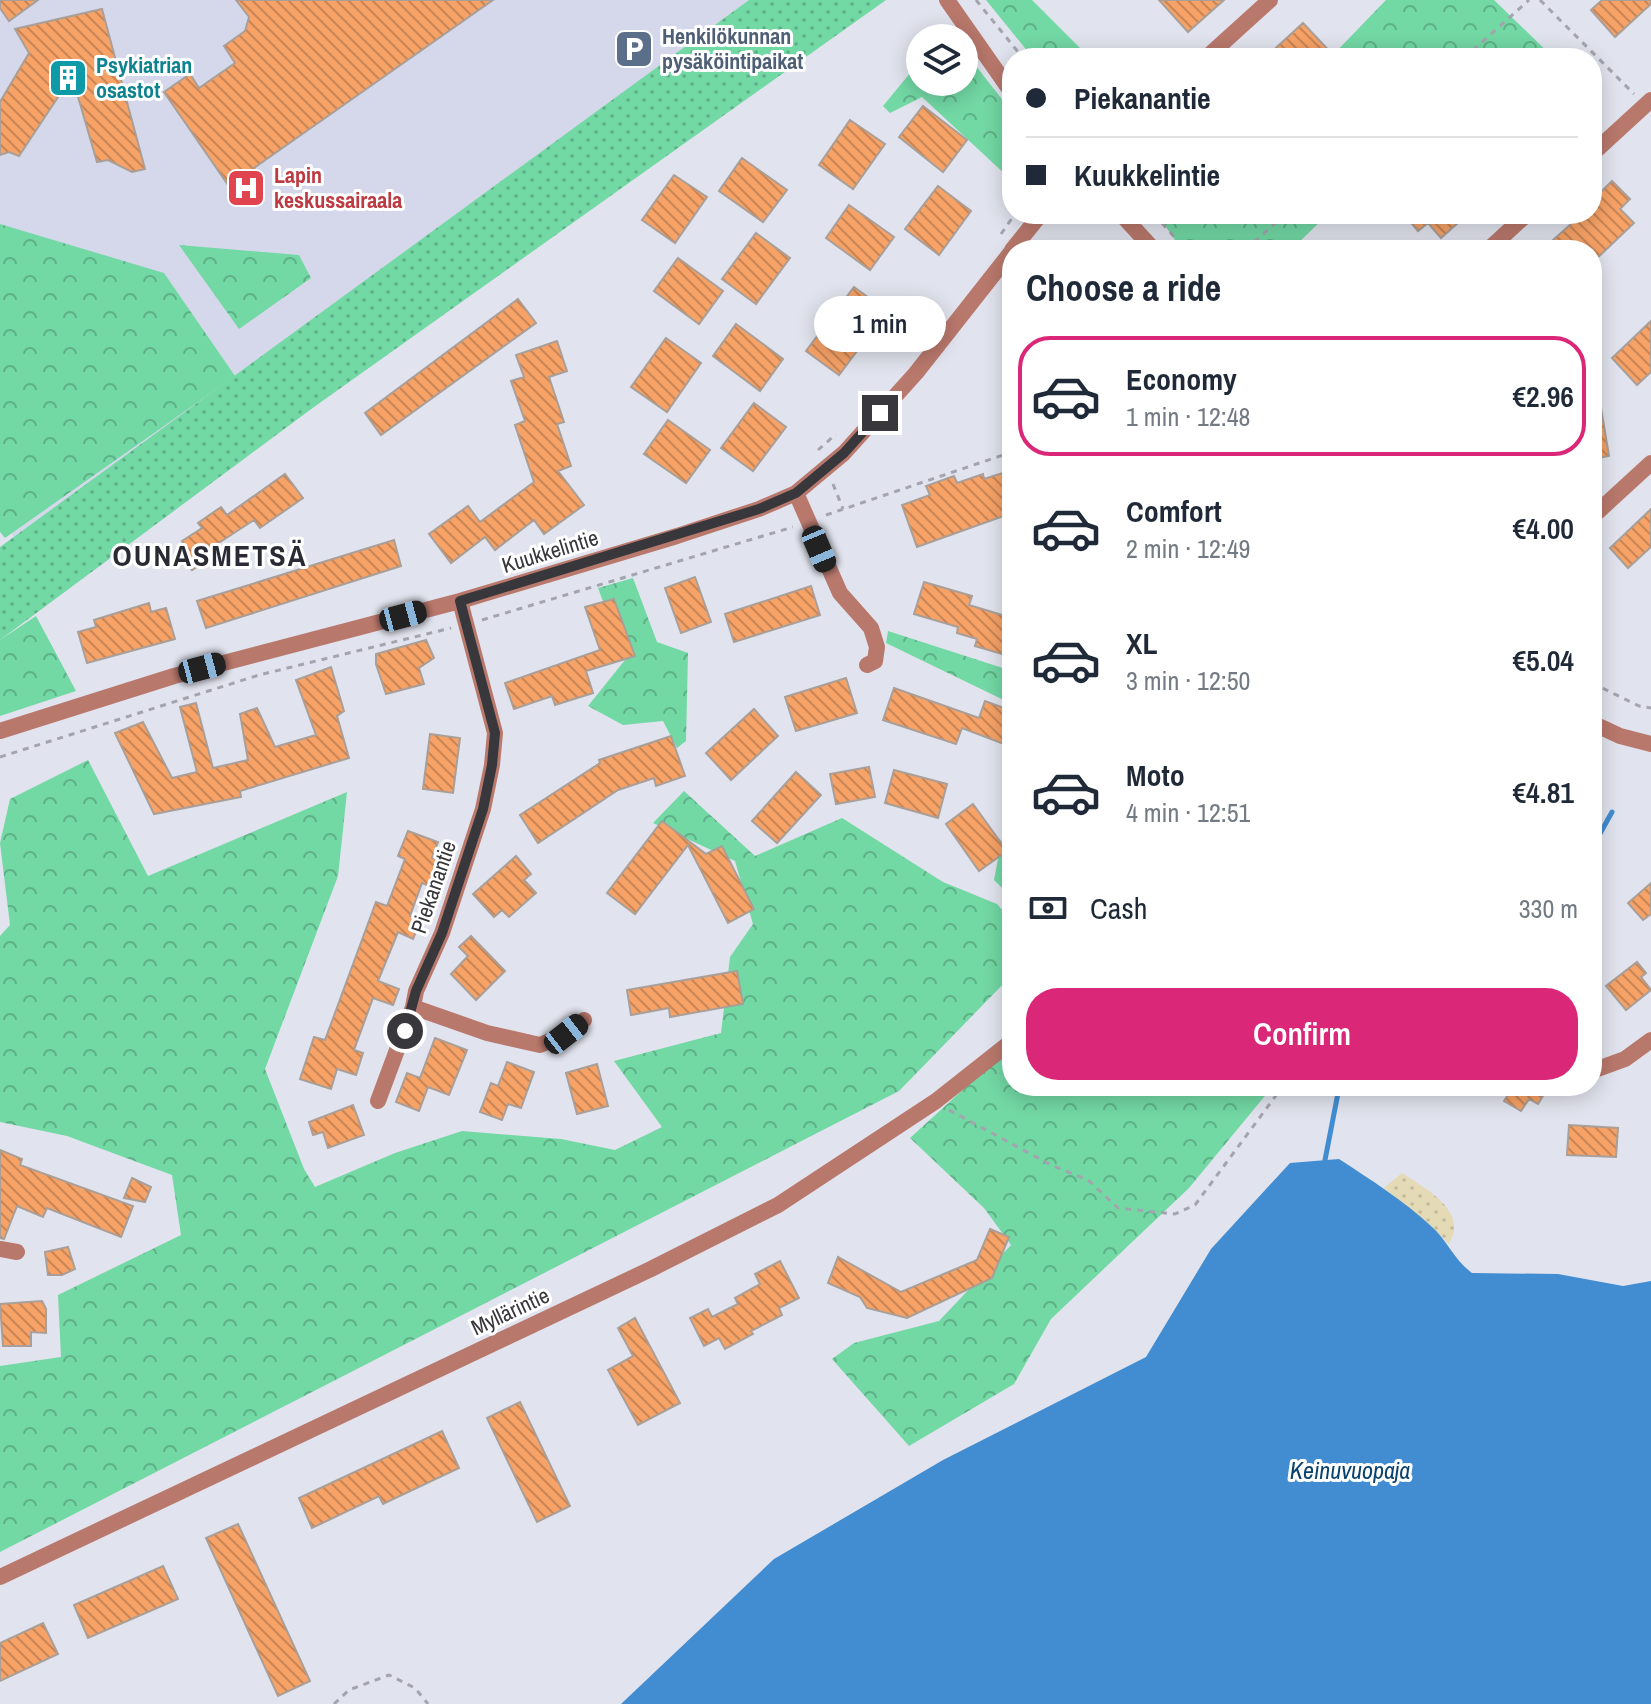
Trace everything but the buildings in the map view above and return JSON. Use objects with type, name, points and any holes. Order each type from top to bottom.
[{"type":"street","points":[[947,0],[1002,79]]},
{"type":"street","points":[[1217,48],[1270,0]]},
{"type":"street","points":[[1602,145],[1648,103]]},
{"type":"street","name":"Kuukkelintie","points":[[1020,240],[1033,224]]},
{"type":"street","points":[[1130,224],[1145,240]]},
{"type":"street","points":[[1499,240],[1516,224]]},
{"type":"street","name":"Kuukkelintie","points":[[0,731],[174,676],[460,601],[704,527],[796,493],[844,453],[895,396],[1002,262]]},
{"type":"street","points":[[1602,508],[1651,463]]},
{"type":"street","points":[[796,493],[840,593],[871,628],[877,647],[875,661],[867,665]]},
{"type":"street","name":"Piekanantie","points":[[378,1101],[416,991],[442,933],[483,809],[492,765],[495,733],[460,601]]},
{"type":"street","points":[[1602,728],[1651,744]]},
{"type":"street","points":[[413,1007],[487,1033],[540,1045],[566,1034],[584,1020]]},
{"type":"street","points":[[1602,1067],[1625,1059],[1651,1040]]},
{"type":"street","name":"Myllärintie","points":[[0,1577],[651,1269],[764,1212],[936,1101],[1002,1049]]},
{"type":"path","points":[[976,0],[1015,48]]},
{"type":"path","points":[[1475,48],[1529,0]]},
{"type":"path","points":[[1540,0],[1590,48]]},
{"type":"path","points":[[1602,59],[1648,103]]},
{"type":"path","points":[[1001,234],[1008,224]]},
{"type":"path","points":[[1163,224],[1177,240]]},
{"type":"path","points":[[1256,240],[1275,224]]},
{"type":"path","points":[[815,458],[845,424]]},
{"type":"path","points":[[0,757],[259,675],[465,625],[807,522],[1002,455]]},
{"type":"path","points":[[832,480],[843,509]]},
{"type":"path","points":[[1602,688],[1639,706],[1651,708]]},
{"type":"path","points":[[936,1101],[962,1119],[1088,1180],[1118,1208],[1175,1214],[1195,1205],[1276,1096]]},
{"type":"path","points":[[334,1704],[349,1690],[389,1675],[415,1688],[428,1704]]},
{"type":"shaded area","name":"Lapin keskussairaala","points":[[0,0],[749,0],[14,537],[0,518]]},
{"type":"green space","points":[[749,0],[886,0],[314,407],[0,640],[0,547]]},
{"type":"green space","points":[[986,0],[1032,0],[1080,48],[1025,48]]},
{"type":"green space","points":[[1386,0],[1494,0],[1544,48],[1340,48]]},
{"type":"green space","points":[[978,69],[1002,99],[1002,171],[922,97],[890,113],[883,106],[906,78],[906,96],[978,96]]},
{"type":"green space","points":[[0,224],[164,273],[235,376],[5,538],[0,532]]},
{"type":"green space","points":[[1164,224],[1318,224],[1301,240],[1175,240]]},
{"type":"green space","points":[[179,245],[299,255],[311,278],[239,329]]},
{"type":"green space","points":[[633,578],[657,642],[688,653],[686,741],[677,748],[663,721],[623,725],[588,706],[625,660],[598,588]]},
{"type":"green space","points":[[36,616],[76,691],[0,716],[0,640]]},
{"type":"green space","points":[[888,631],[1002,668],[1002,699],[886,643]]},
{"type":"green space","points":[[88,760],[148,876],[347,792],[338,876],[265,1069],[304,1169],[315,1187],[395,1153],[462,1131],[561,1139],[615,1150],[662,1127],[614,1061],[721,1033],[730,957],[753,924],[735,861],[653,823],[684,791],[755,856],[842,818],[943,882],[997,904],[1002,910],[1002,985],[899,1091],[0,1552],[0,1366],[61,1357],[58,1295],[181,1235],[172,1175],[67,1136],[0,1122],[0,936],[10,925],[0,843],[10,799]]},
{"type":"green space","points":[[1002,838],[1002,888],[994,880]]},
{"type":"green space","points":[[1002,1054],[1002,1096],[1265,1096],[1189,1188],[1051,1319],[1014,1384],[909,1446],[832,1359],[854,1343],[939,1321],[1011,1245],[984,1208],[910,1138]]},
{"type":"sand","points":[[1402,1173],[1433,1194],[1449,1211],[1454,1232],[1449,1244],[1384,1188]]},
{"type":"water","name":"Keinuvuopaja","points":[[1339,1159],[1420,1217],[1472,1273],[1558,1274],[1623,1286],[1651,1281],[1651,1704],[621,1704],[774,1559],[943,1460],[1146,1357],[1211,1249],[1290,1163]]},
{"type":"waterway","points":[[1602,830],[1612,812]]},
{"type":"waterway","points":[[1325,1160],[1337,1096]]},
{"type":"place","name":"Henkilökunnan pysäköintipaikat","points":[[634,49]]},
{"type":"place","name":"Psykiatrian osastot","points":[[68,78]]},
{"type":"place","name":"Lapin keskussairaala","points":[[246,188]]},
{"type":"district","name":"OUNASMETSÄ","points":[[210,556]]},
{"type":"route","points":[[405,1031],[416,991],[442,933],[483,809],[492,765],[495,733],[460,601],[677,536],[759,509],[796,493],[844,453],[880,413]]}]
